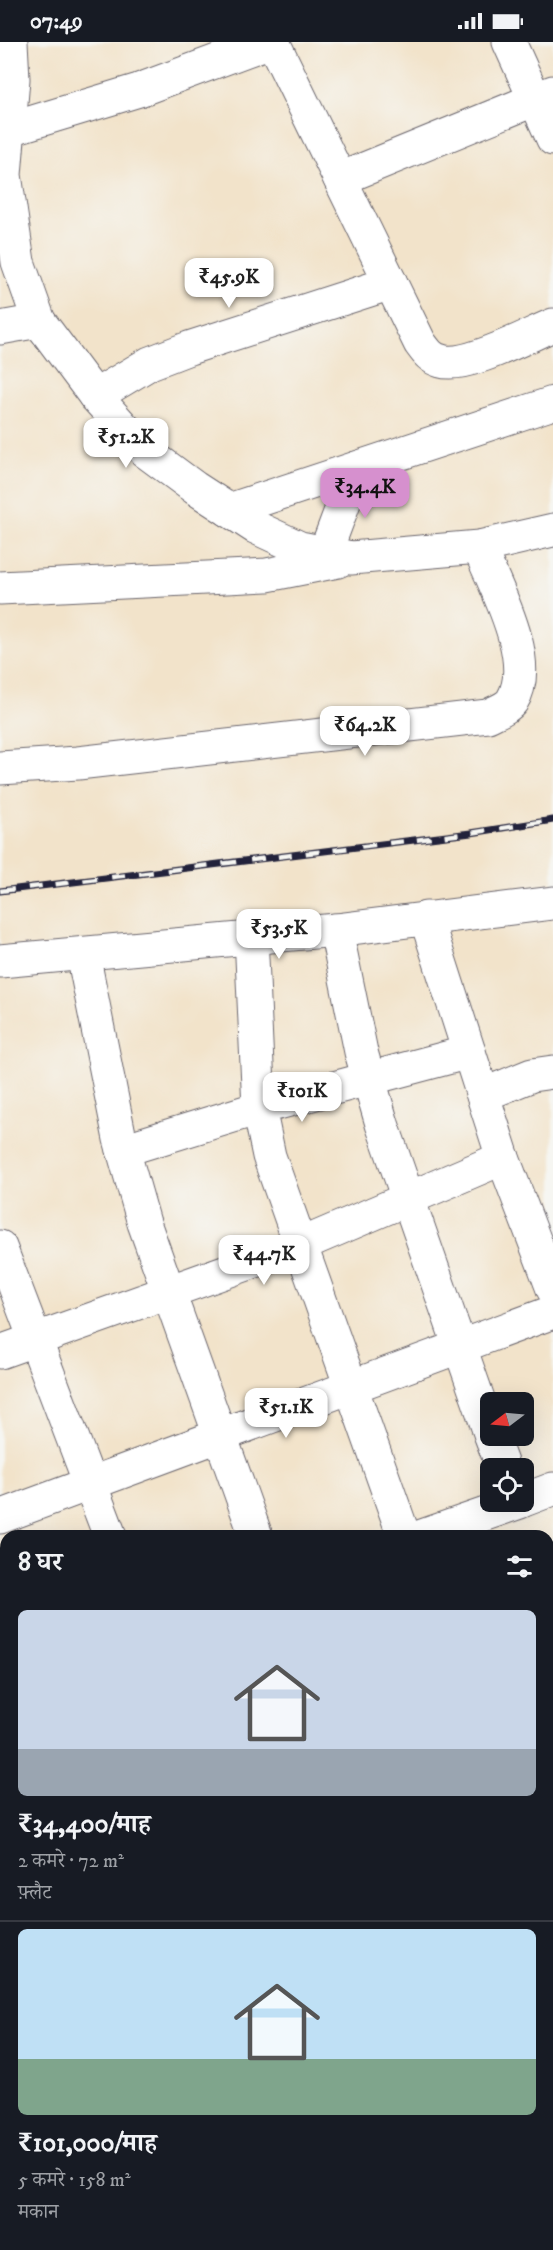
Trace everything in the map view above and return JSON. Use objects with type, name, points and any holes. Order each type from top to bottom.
[{"type":"street","points":[[11,42],[9,129],[5,175],[18,262],[39,321],[95,396],[145,451],[255,527],[300,548],[338,555]]},
{"type":"street","points":[[9,129],[139,90],[268,42]]},
{"type":"street","points":[[273,42],[420,343],[429,356],[443,362],[466,360],[553,325]]},
{"type":"street","points":[[509,42],[545,96],[553,139]]},
{"type":"street","points":[[340,179],[545,96]]},
{"type":"street","points":[[95,396],[150,363],[189,348],[391,283]]},
{"type":"street","points":[[0,328],[39,321]]},
{"type":"street","points":[[229,510],[553,403]]},
{"type":"street","points":[[338,555],[357,468]]},
{"type":"street","points":[[0,588],[267,575],[338,555],[479,547],[553,530]]},
{"type":"street","points":[[0,768],[78,763],[488,716],[511,704],[519,684],[521,664],[514,635],[479,547]]},
{"type":"street","points":[[0,961],[251,936],[336,930],[553,903]]},
{"type":"street","points":[[426,918],[503,1158],[553,1289]]},
{"type":"street","points":[[336,930],[369,1079],[407,1202],[480,1404]]},
{"type":"street","points":[[251,936],[259,1108],[269,1156],[402,1530]]},
{"type":"street","points":[[83,954],[123,1150],[168,1294],[254,1530]]},
{"type":"street","points":[[123,1150],[259,1108],[469,1052]]},
{"type":"street","points":[[483,1095],[532,1075],[553,1072]]},
{"type":"street","points":[[0,1352],[168,1294],[300,1245],[407,1202],[503,1158]]},
{"type":"street","points":[[0,1247],[92,1483],[108,1530]]},
{"type":"street","points":[[6,1515],[351,1389],[553,1312]]},
{"type":"street","points":[[534,1496],[553,1489]]},
{"type":"street","points":[[439,1530],[490,1512]]},
{"type":"railway","points":[[0,891],[471,833],[553,820]]}]
